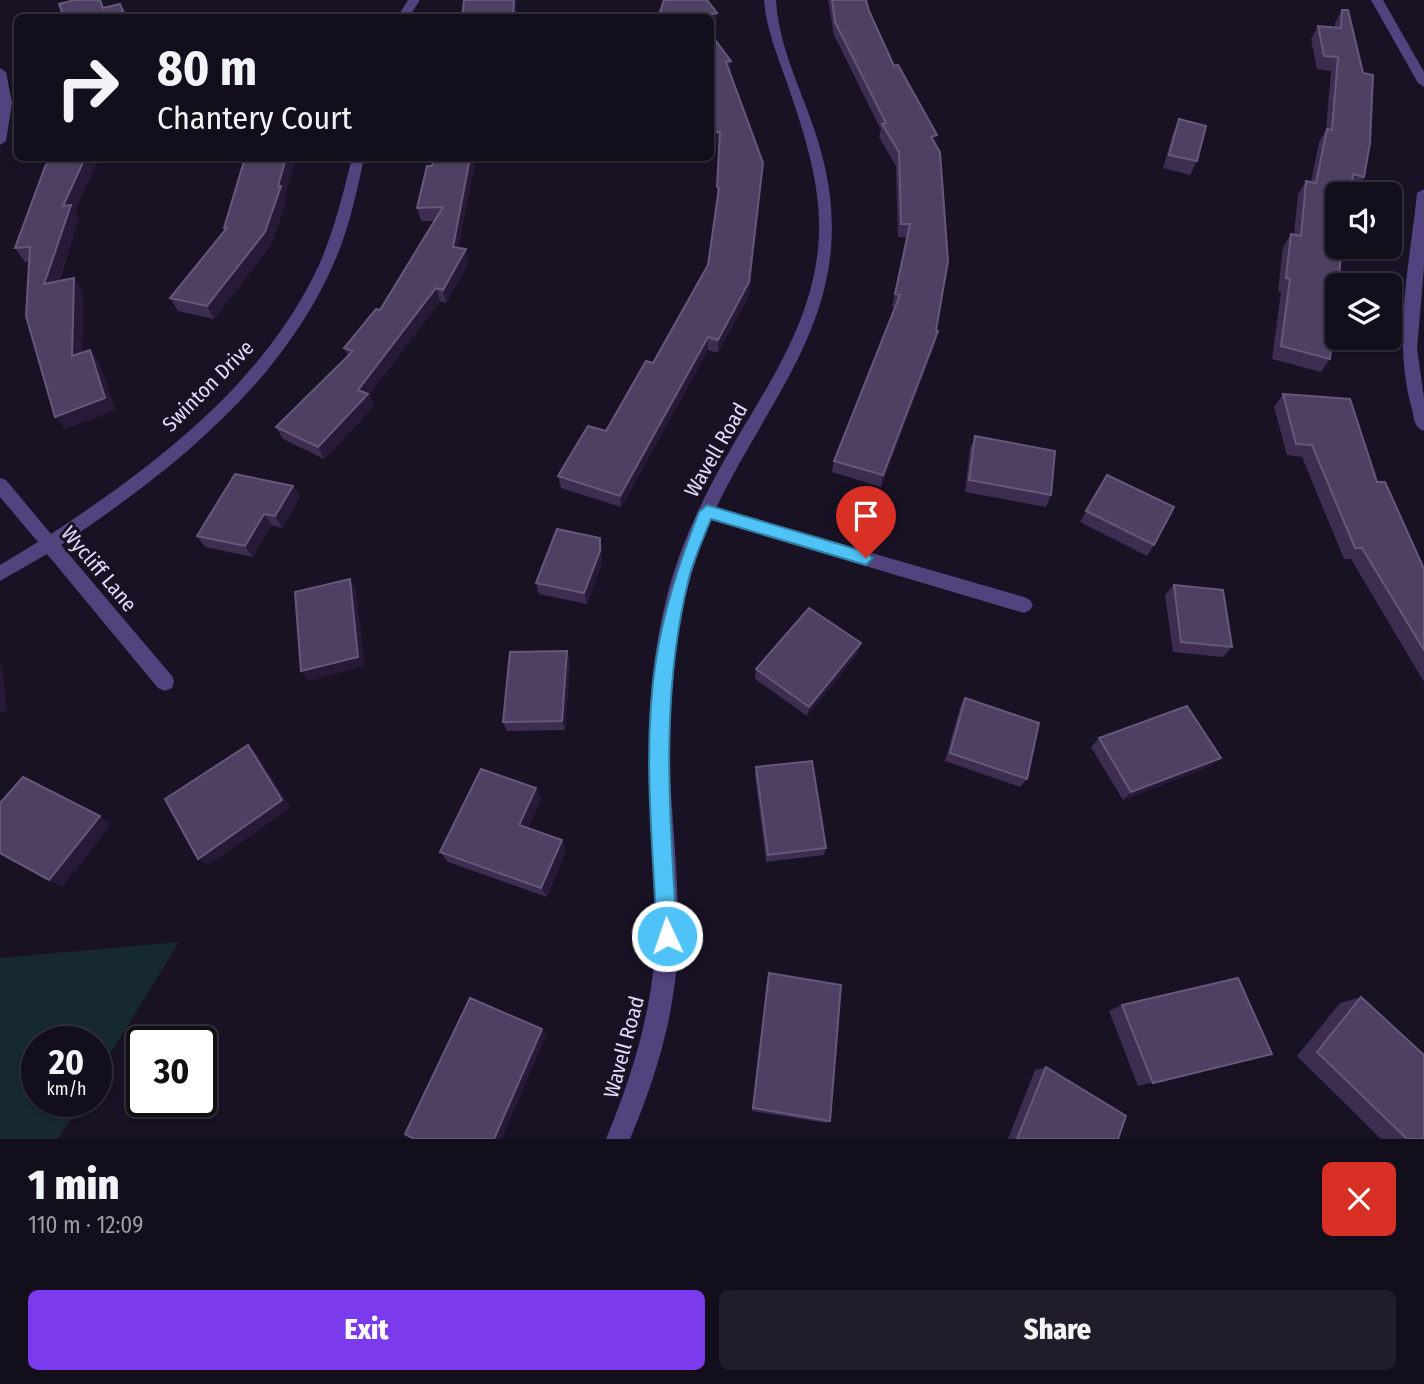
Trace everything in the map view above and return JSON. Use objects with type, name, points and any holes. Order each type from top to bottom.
[{"type":"street","name":"Wavell Road","points":[[618,1139],[647,1062],[662,993],[667,936],[658,753],[664,660],[683,572],[707,512],[800,344],[816,297],[825,248],[826,200],[819,159],[777,37],[771,0]]},
{"type":"street","points":[[1377,0],[1424,83]]},
{"type":"street","points":[[0,72],[6,103],[0,141]]},
{"type":"street","name":"Swinton Drive","points":[[0,575],[50,545],[127,491],[211,419],[264,363],[303,308],[324,269],[343,223],[357,161]]},
{"type":"street","points":[[1424,193],[1409,349],[1413,387],[1424,425]]},
{"type":"street","name":"Wycliff Lane","points":[[0,485],[165,682]]},
{"type":"street","points":[[707,512],[1024,605]]},
{"type":"green space","points":[[179,942],[112,1051],[112,1026],[21,1026],[21,1117],[72,1117],[58,1139],[0,1139],[0,958]]},
{"type":"building","points":[[75,0],[100,0],[103,8],[120,4],[124,14],[63,14],[59,4]]},
{"type":"building","points":[[464,0],[514,0],[513,14],[462,14]]},
{"type":"building","points":[[664,0],[707,0],[717,13],[713,14],[659,14]]},
{"type":"building","points":[[832,0],[866,0],[894,66],[898,65],[937,135],[931,137],[940,152],[948,261],[936,330],[938,331],[883,475],[834,461],[900,295],[895,294],[910,224],[901,224],[899,152],[882,124],[886,123],[835,22]]},
{"type":"building","points":[[1342,10],[1348,10],[1363,73],[1373,75],[1370,143],[1364,177],[1353,174],[1352,182],[1325,182],[1325,259],[1341,259],[1339,273],[1325,273],[1325,350],[1331,350],[1330,359],[1281,346],[1290,279],[1286,278],[1291,234],[1301,236],[1306,181],[1316,183],[1327,129],[1332,130],[1338,57],[1324,56],[1318,26],[1341,28]]},
{"type":"building","points":[[714,38],[731,61],[726,62],[763,163],[749,282],[718,340],[708,337],[620,496],[558,476],[588,426],[606,431],[646,361],[653,363],[708,265],[719,188],[720,132],[714,133]]},
{"type":"building","points":[[1179,119],[1206,126],[1197,161],[1169,155]]},
{"type":"building","points":[[48,161],[84,161],[63,206],[71,205],[44,284],[74,278],[72,356],[90,350],[105,398],[55,417],[26,316],[30,247],[15,248]]},
{"type":"building","points":[[244,161],[285,161],[278,186],[281,186],[265,232],[207,306],[170,298],[227,228],[224,228]]},
{"type":"building","points":[[433,161],[469,161],[453,247],[466,249],[443,290],[436,288],[358,390],[368,394],[318,447],[276,427],[353,351],[344,348],[376,309],[380,310],[443,207],[417,208],[427,166],[432,166]]},
{"type":"building","points":[[1283,394],[1350,399],[1377,482],[1385,482],[1424,569],[1424,650],[1362,548],[1355,548],[1312,445],[1296,444]]},
{"type":"building","points":[[975,436],[1055,451],[1051,495],[969,480]]},
{"type":"building","points":[[235,474],[293,486],[275,516],[264,514],[245,546],[197,536]]},
{"type":"building","points":[[1107,475],[1174,507],[1154,545],[1086,511]]},
{"type":"building","points":[[557,529],[600,538],[600,551],[584,593],[536,583]]},
{"type":"building","points":[[350,579],[358,657],[301,671],[295,592]]},
{"type":"building","points":[[1174,585],[1223,590],[1232,647],[1181,642]]},
{"type":"building","points":[[809,608],[861,643],[809,707],[756,669]]},
{"type":"building","points":[[567,651],[562,721],[503,722],[510,652]]},
{"type":"building","points":[[965,698],[1039,723],[1027,779],[950,753]]},
{"type":"building","points":[[1187,706],[1221,758],[1131,792],[1099,738]]},
{"type":"building","points":[[248,745],[282,800],[198,859],[165,799]]},
{"type":"building","points":[[812,761],[826,848],[768,855],[756,767]]},
{"type":"building","points":[[481,769],[536,788],[519,825],[562,840],[541,888],[440,852]]},
{"type":"building","points":[[23,777],[100,816],[49,880],[0,853],[0,803]]},
{"type":"building","points":[[769,973],[841,985],[830,1121],[753,1108]]},
{"type":"building","points":[[1238,978],[1272,1054],[1153,1083],[1122,1005]]},
{"type":"building","points":[[1361,997],[1424,1055],[1424,1139],[1407,1139],[1317,1052]]},
{"type":"building","points":[[470,998],[542,1029],[494,1139],[414,1139],[405,1134]]},
{"type":"building","points":[[1046,1067],[1126,1116],[1118,1139],[1017,1139]]},
{"type":"route","points":[[667,936],[658,753],[664,660],[683,572],[707,512],[866,558]]}]
